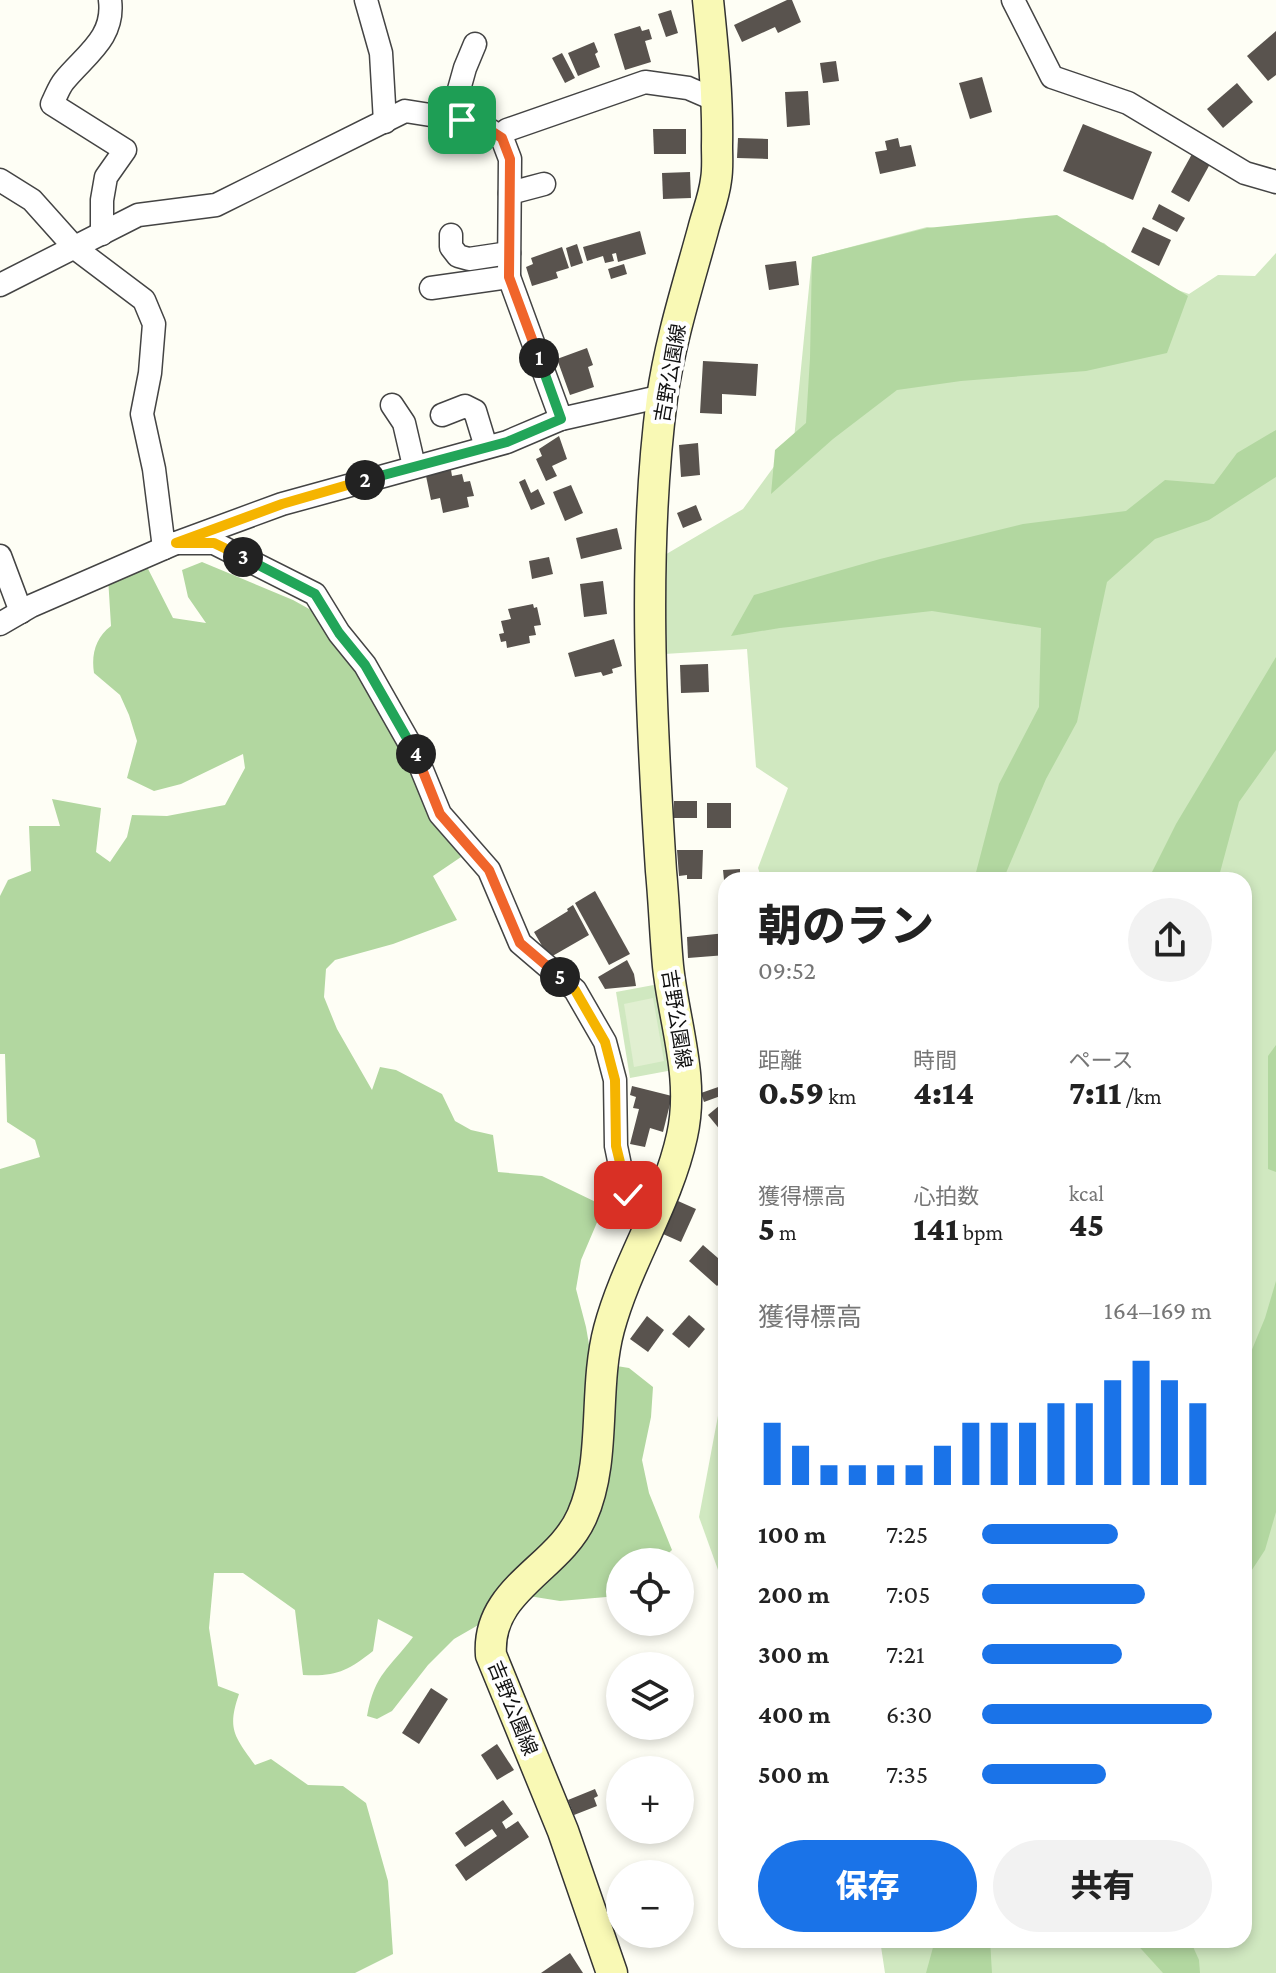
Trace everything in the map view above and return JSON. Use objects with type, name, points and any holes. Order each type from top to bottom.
[{"type":"main road","name":"吉野公園線","points":[[612,1973],[563,1831],[491,1655],[490,1645],[497,1618],[507,1599],[568,1539],[581,1519],[595,1469],[600,1378],[608,1332],[625,1278],[654,1217],[680,1144],[686,1109],[687,1084],[668,967],[656,795],[652,510],[663,396],[671,353],[717,179],[714,2]]},
{"type":"street","points":[[102,234],[106,177],[125,150],[52,104],[63,82],[94,52],[106,32],[112,10],[110,0]]},
{"type":"street","points":[[366,0],[381,53],[385,122]]},
{"type":"street","points":[[1013,0],[1052,77],[1128,103],[1245,173],[1276,182]]},
{"type":"street","points":[[451,118],[475,44]]},
{"type":"street","points":[[499,137],[507,130],[645,82],[688,88],[718,101]]},
{"type":"street","points":[[0,285],[138,215],[216,205],[405,111],[451,118],[488,129],[499,137],[510,159],[509,277],[561,419]]},
{"type":"street","points":[[0,180],[32,200],[75,248],[144,300],[154,324],[150,373],[142,414],[170,546]]},
{"type":"street","points":[[510,193],[544,184]]},
{"type":"street","points":[[451,235],[451,247],[458,256],[469,259],[509,253]]},
{"type":"street","points":[[431,288],[509,277]]},
{"type":"street","points":[[0,624],[170,546],[282,504],[507,442],[561,419],[663,396]]},
{"type":"street","points":[[392,405],[404,423],[414,466]]},
{"type":"street","points":[[442,415],[465,406],[475,411],[486,447]]},
{"type":"street","points":[[170,546],[214,543],[315,594],[339,633],[365,665],[401,728],[415,753],[440,814],[489,870],[520,943],[575,990],[605,1042],[615,1080],[616,1146],[622,1175],[628,1195],[636,1206],[654,1217]]},
{"type":"street","points":[[0,556],[21,612]]},
{"type":"green space","points":[[1057,215],[1188,296],[1167,353],[1086,371],[961,381],[897,390],[833,439],[771,494],[775,450],[806,423],[812,257],[927,228]]},
{"type":"green space","points":[[927,227],[1009,238],[1072,236],[1104,243],[1147,279],[1189,294],[1218,275],[1255,276],[1276,253],[1276,1973],[885,1973],[881,1948],[1252,1948],[1252,872],[759,872],[758,868],[788,788],[756,767],[747,649],[664,654],[663,556],[743,509],[794,439],[812,257]]},
{"type":"green space","points":[[1276,430],[1276,477],[1209,520],[1155,539],[1107,582],[1077,722],[1046,779],[1006,872],[976,872],[999,784],[1039,707],[1041,628],[932,611],[731,636],[754,595],[880,559],[1023,524],[1126,511],[1165,480],[1214,484],[1237,453]]},
{"type":"green space","points":[[144,561],[173,618],[206,623],[188,597],[182,570],[202,562],[293,600],[320,615],[362,672],[447,838],[461,857],[433,876],[457,920],[393,944],[335,960],[326,969],[324,997],[337,1029],[372,1090],[380,1067],[396,1070],[442,1094],[455,1121],[471,1130],[493,1135],[498,1172],[542,1176],[604,1206],[581,1260],[576,1289],[592,1362],[629,1368],[653,1387],[651,1417],[642,1460],[649,1493],[671,1548],[606,1548],[606,1597],[560,1601],[535,1597],[497,1599],[480,1624],[454,1639],[428,1665],[392,1711],[377,1719],[367,1716],[374,1690],[384,1672],[413,1637],[378,1619],[373,1651],[364,1658],[333,1674],[303,1675],[295,1610],[243,1573],[214,1573],[209,1628],[218,1686],[239,1694],[233,1724],[242,1747],[255,1765],[271,1759],[308,1785],[343,1786],[366,1803],[388,1881],[393,1954],[355,1973],[0,1973],[0,1169],[40,1157],[35,1140],[7,1122],[5,1054],[0,1054],[0,896],[8,880],[31,871],[29,826],[60,826],[52,799],[101,808],[96,852],[110,862],[127,837],[132,815],[167,816],[225,805],[245,768],[243,754],[181,784],[154,791],[127,778],[137,741],[129,715],[120,695],[94,673],[96,646],[111,626],[108,577]]},
{"type":"green space","points":[[1276,657],[1276,750],[1239,802],[1220,872],[1152,872],[1176,824]]},
{"type":"green space","points":[[659,984],[673,1070],[630,1078],[616,992]]},
{"type":"green space","points":[[653,998],[664,1061],[634,1067],[624,1004]]},
{"type":"green space","points":[[1276,1045],[1276,1172],[1268,1169],[1268,1056]]},
{"type":"green space","points":[[1276,1281],[1276,1512],[1265,1550],[1252,1570],[1252,1350]]},
{"type":"green space","points":[[718,1416],[718,1570],[699,1517]]},
{"type":"green space","points":[[933,1948],[990,1948],[992,1973],[926,1973]]},
{"type":"green space","points":[[1140,1948],[1194,1948],[1200,1973],[1163,1973]]},
{"type":"building","points":[[792,0],[801,22],[778,33],[775,27],[742,42],[734,25]]},
{"type":"building","points":[[671,10],[678,33],[666,37],[658,14]]},
{"type":"building","points":[[640,26],[642,31],[649,29],[652,39],[645,41],[651,62],[625,70],[614,34]]},
{"type":"building","points":[[1276,31],[1276,75],[1268,81],[1247,56]]},
{"type":"building","points":[[594,42],[600,67],[578,76],[568,53]]},
{"type":"building","points":[[562,53],[575,78],[565,83],[552,58]]},
{"type":"building","points":[[836,61],[839,81],[823,83],[820,63]]},
{"type":"building","points":[[982,77],[992,112],[970,119],[959,83]]},
{"type":"building","points":[[1237,83],[1253,102],[1223,128],[1207,109]]},
{"type":"building","points":[[808,91],[810,125],[787,127],[785,92]]},
{"type":"building","points":[[1083,124],[1152,152],[1133,200],[1063,171]]},
{"type":"building","points":[[653,129],[686,129],[686,154],[654,154]]},
{"type":"building","points":[[738,138],[768,139],[768,159],[737,158]]},
{"type":"building","points":[[898,138],[900,147],[911,145],[916,166],[880,174],[875,152],[887,150],[885,141]]},
{"type":"building","points":[[1192,154],[1210,164],[1189,202],[1171,192]]},
{"type":"building","points":[[690,172],[691,198],[663,199],[662,173]]},
{"type":"building","points":[[1159,204],[1185,218],[1177,232],[1152,219]]},
{"type":"building","points":[[1143,227],[1171,240],[1159,266],[1131,252]]},
{"type":"building","points":[[640,231],[646,254],[618,262],[616,253],[612,254],[614,261],[605,263],[603,256],[587,261],[583,247]]},
{"type":"building","points":[[577,244],[583,263],[571,267],[566,248]]},
{"type":"building","points":[[562,247],[569,268],[556,272],[558,278],[532,286],[526,267],[533,264],[531,258]]},
{"type":"building","points":[[796,261],[799,285],[769,290],[765,265]]},
{"type":"building","points":[[624,264],[627,274],[611,279],[608,269]]},
{"type":"building","points":[[587,348],[593,365],[588,367],[594,387],[570,395],[557,359]]},
{"type":"building","points":[[703,361],[758,364],[756,396],[722,394],[722,414],[700,413]]},
{"type":"building","points":[[559,436],[567,459],[552,466],[557,476],[546,481],[536,459],[542,456],[539,449]]},
{"type":"building","points":[[698,443],[700,475],[681,477],[679,445]]},
{"type":"building","points":[[451,470],[452,476],[462,474],[464,482],[470,481],[474,496],[467,497],[469,507],[443,513],[440,498],[431,500],[426,476]]},
{"type":"building","points":[[525,479],[531,493],[538,489],[545,504],[531,510],[519,482]]},
{"type":"building","points":[[571,485],[583,513],[565,521],[553,492]]},
{"type":"building","points":[[696,505],[702,520],[683,528],[677,513]]},
{"type":"building","points":[[617,528],[622,549],[581,559],[576,538]]},
{"type":"building","points":[[549,557],[553,574],[532,579],[529,561]]},
{"type":"building","points":[[603,581],[607,614],[584,617],[580,584]]},
{"type":"building","points":[[533,604],[534,608],[537,607],[541,625],[534,626],[536,635],[529,636],[530,643],[507,648],[506,641],[501,642],[499,634],[504,633],[501,621],[511,619],[508,609]]},
{"type":"building","points":[[614,639],[622,666],[603,676],[601,672],[575,677],[568,653]]},
{"type":"building","points":[[708,664],[709,692],[681,693],[680,665]]},
{"type":"building","points":[[674,801],[697,801],[697,818],[673,818]]},
{"type":"building","points":[[707,803],[731,803],[731,828],[707,828]]},
{"type":"building","points":[[677,850],[703,850],[702,879],[679,876]]},
{"type":"building","points":[[740,869],[740,872],[723,872]]},
{"type":"building","points":[[595,891],[630,954],[609,965],[575,903]]},
{"type":"building","points":[[573,905],[589,935],[549,958],[534,932]]},
{"type":"building","points":[[718,934],[718,956],[688,958],[687,937]]},
{"type":"building","points":[[627,960],[636,986],[605,989],[598,977]]},
{"type":"building","points":[[632,1086],[672,1096],[663,1132],[650,1128],[645,1147],[630,1144],[639,1109],[633,1108],[636,1097],[630,1095]]},
{"type":"building","points":[[718,1087],[718,1097],[704,1102],[701,1093]]},
{"type":"building","points":[[718,1107],[718,1127],[708,1115]]},
{"type":"building","points":[[678,1201],[696,1209],[681,1242],[663,1234]]},
{"type":"building","points":[[703,1245],[718,1258],[718,1285],[717,1286],[689,1261]]},
{"type":"building","points":[[689,1315],[705,1329],[689,1348],[672,1334]]},
{"type":"building","points":[[647,1316],[664,1330],[648,1352],[630,1339]]},
{"type":"building","points":[[431,1688],[448,1699],[419,1744],[402,1733]]},
{"type":"building","points":[[497,1744],[514,1770],[497,1780],[481,1755]]},
{"type":"building","points":[[595,1789],[597,1806],[574,1815],[568,1800]]},
{"type":"building","points":[[503,1800],[513,1814],[502,1822],[506,1829],[518,1821],[529,1837],[466,1881],[455,1865],[497,1836],[492,1829],[465,1847],[455,1833]]},
{"type":"building","points":[[570,1953],[583,1973],[541,1973]]},
{"type":"route","points":[[462,120],[488,129],[502,138],[510,159],[509,277],[561,419],[507,442],[282,504],[176,543],[214,543],[315,594],[339,633],[365,665],[415,753],[440,814],[489,870],[520,943],[575,990],[605,1042],[615,1080],[616,1146],[628,1195]]}]
